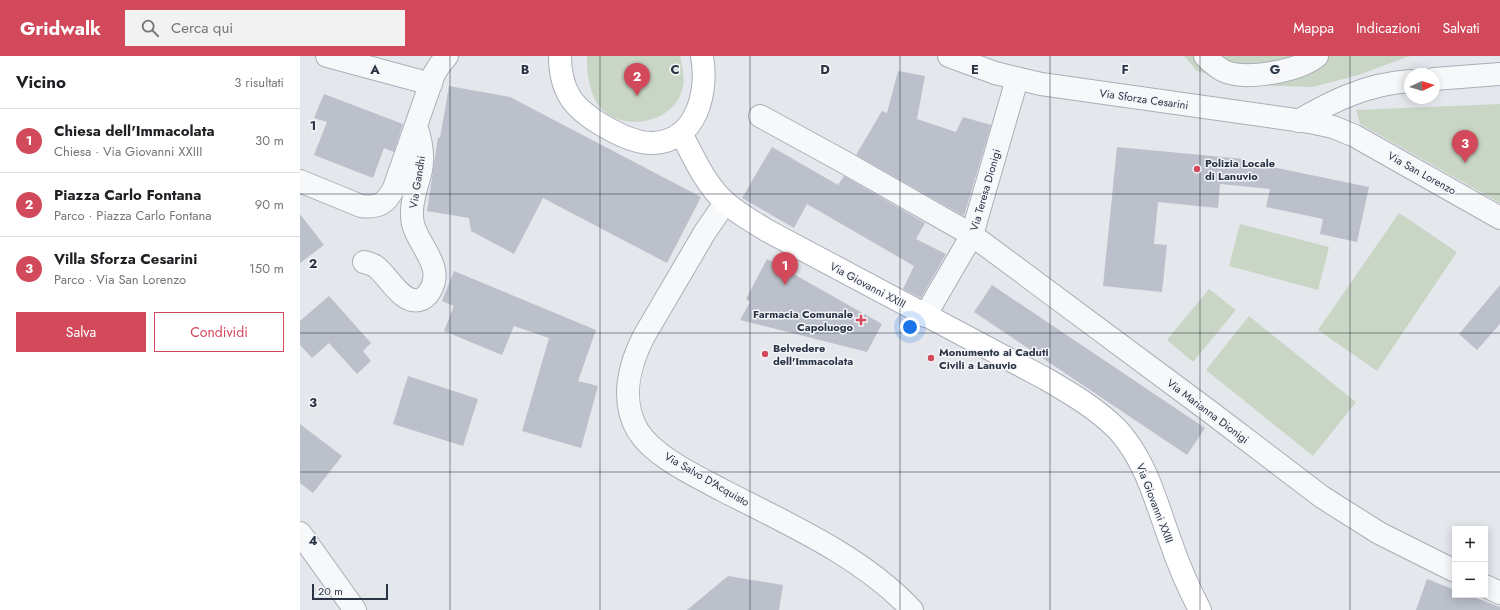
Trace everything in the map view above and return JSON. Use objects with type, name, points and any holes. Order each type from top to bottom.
[{"type":"street","points":[[327,56],[431,84]]},
{"type":"street","name":"Via Gandhi","points":[[300,181],[355,204],[370,207],[379,206],[386,200],[394,188],[431,84],[439,66],[447,56]]},
{"type":"street","points":[[560,56],[560,68],[563,84],[570,98],[585,112],[603,125],[635,140],[647,143],[662,142],[680,133],[694,119],[702,98],[704,76],[702,56]]},
{"type":"street","name":"Via Sforza Cesarini","points":[[949,56],[1017,79],[1066,88],[1298,120],[1343,130]]},
{"type":"street","points":[[1210,58],[1225,72],[1242,75],[1279,72],[1290,62],[1299,67],[1317,56]]},
{"type":"street","points":[[1440,79],[1500,74]]},
{"type":"street","name":"Via Teresa Dionigi","points":[[925,316],[972,235],[1017,79]]},
{"type":"street","points":[[1298,120],[1334,101],[1354,93],[1376,86],[1404,82]]},
{"type":"street","name":"Via Marianna Dionigi","points":[[760,116],[972,235],[1209,411],[1331,504],[1379,533],[1452,570]]},
{"type":"street","name":"Via Gandhi","points":[[364,262],[375,266],[403,296],[412,301],[418,301],[427,296],[434,284],[435,279],[433,266],[419,241],[413,223],[413,199],[422,160],[421,143],[416,126]]},
{"type":"street","name":"Via San Lorenzo","points":[[1343,130],[1500,218]]},
{"type":"street","name":"Via Giovanni XXIII","points":[[680,133],[705,177],[725,203],[766,230],[1073,395],[1099,413],[1118,431],[1137,456],[1146,474],[1175,553],[1200,610]]},
{"type":"street","name":"Via Salvo D'Acquisto","points":[[725,203],[701,239],[635,354],[629,373],[628,387],[629,402],[638,431],[651,445],[682,468],[853,560],[892,590],[912,610]]},
{"type":"street","points":[[300,533],[355,610]]},
{"type":"street","points":[[1488,587],[1500,593]]},
{"type":"green space","points":[[587,56],[680,56],[684,79],[683,87],[678,99],[670,109],[659,116],[634,122],[621,120],[609,115],[599,106],[593,96],[588,76]]},
{"type":"green space","points":[[1184,56],[1410,56],[1358,75],[1313,87],[1246,85],[1197,71]]},
{"type":"green space","points":[[1500,104],[1500,203],[1360,124],[1356,110]]},
{"type":"green space","points":[[1399,213],[1457,252],[1377,371],[1318,330]]},
{"type":"green space","points":[[1240,224],[1329,247],[1318,290],[1229,266]]},
{"type":"green space","points":[[1209,289],[1236,310],[1193,362],[1167,340]]},
{"type":"green space","points":[[1249,316],[1356,402],[1313,456],[1206,370]]},
{"type":"building","points":[[898,71],[925,76],[917,119],[956,132],[963,117],[991,125],[964,216],[856,155],[882,111],[887,113]]},
{"type":"building","points":[[449,86],[510,97],[701,197],[667,263],[543,198],[514,254],[471,231],[469,218],[427,211],[438,137],[440,138]]},
{"type":"building","points":[[324,94],[403,124],[394,152],[384,148],[373,178],[314,155],[327,122],[314,118]]},
{"type":"building","points":[[772,147],[838,185],[844,176],[925,223],[916,239],[946,254],[921,298],[903,289],[914,266],[807,204],[794,228],[742,198]]},
{"type":"building","points":[[1117,147],[1244,159],[1244,161],[1369,187],[1357,242],[1320,234],[1323,219],[1266,207],[1270,189],[1220,184],[1218,208],[1158,202],[1154,244],[1167,245],[1162,292],[1103,286]]},
{"type":"building","points":[[300,214],[324,245],[300,263]]},
{"type":"building","points":[[767,259],[882,324],[867,352],[740,320],[750,302],[746,299]]},
{"type":"building","points":[[454,271],[596,330],[578,381],[598,386],[581,448],[522,431],[549,338],[514,326],[502,355],[444,331],[454,306],[442,301]]},
{"type":"building","points":[[992,285],[1205,428],[1187,455],[974,312]]},
{"type":"building","points":[[1500,285],[1500,324],[1477,350],[1459,334]]},
{"type":"building","points":[[329,296],[371,343],[363,351],[371,361],[357,374],[329,343],[312,358],[300,345],[300,321]]},
{"type":"building","points":[[408,376],[478,399],[463,446],[393,424]]},
{"type":"building","points":[[300,424],[342,456],[313,493],[300,483]]},
{"type":"building","points":[[728,576],[783,585],[779,610],[687,610]]},
{"type":"building","points":[[1427,579],[1452,589],[1452,598],[1476,598],[1500,607],[1500,610],[1416,610]]},
{"type":"place","name":"Piazza Carlo Fontana","points":[[637,96]]},
{"type":"place","name":"Villa Sforza Cesarini","points":[[1465,163]]},
{"type":"place","name":"Polizia Locale di Lanuvio","points":[[1197,169]]},
{"type":"place","name":"Chiesa dell'Immacolata","points":[[785,285]]},
{"type":"place","name":"Farmacia Comunale Capoluogo","points":[[861,320]]},
{"type":"place","name":"Belvedere dell'Immacolata","points":[[765,354]]},
{"type":"place","name":"Monumento ai Caduti Civili a Lanuvio","points":[[931,358]]}]
